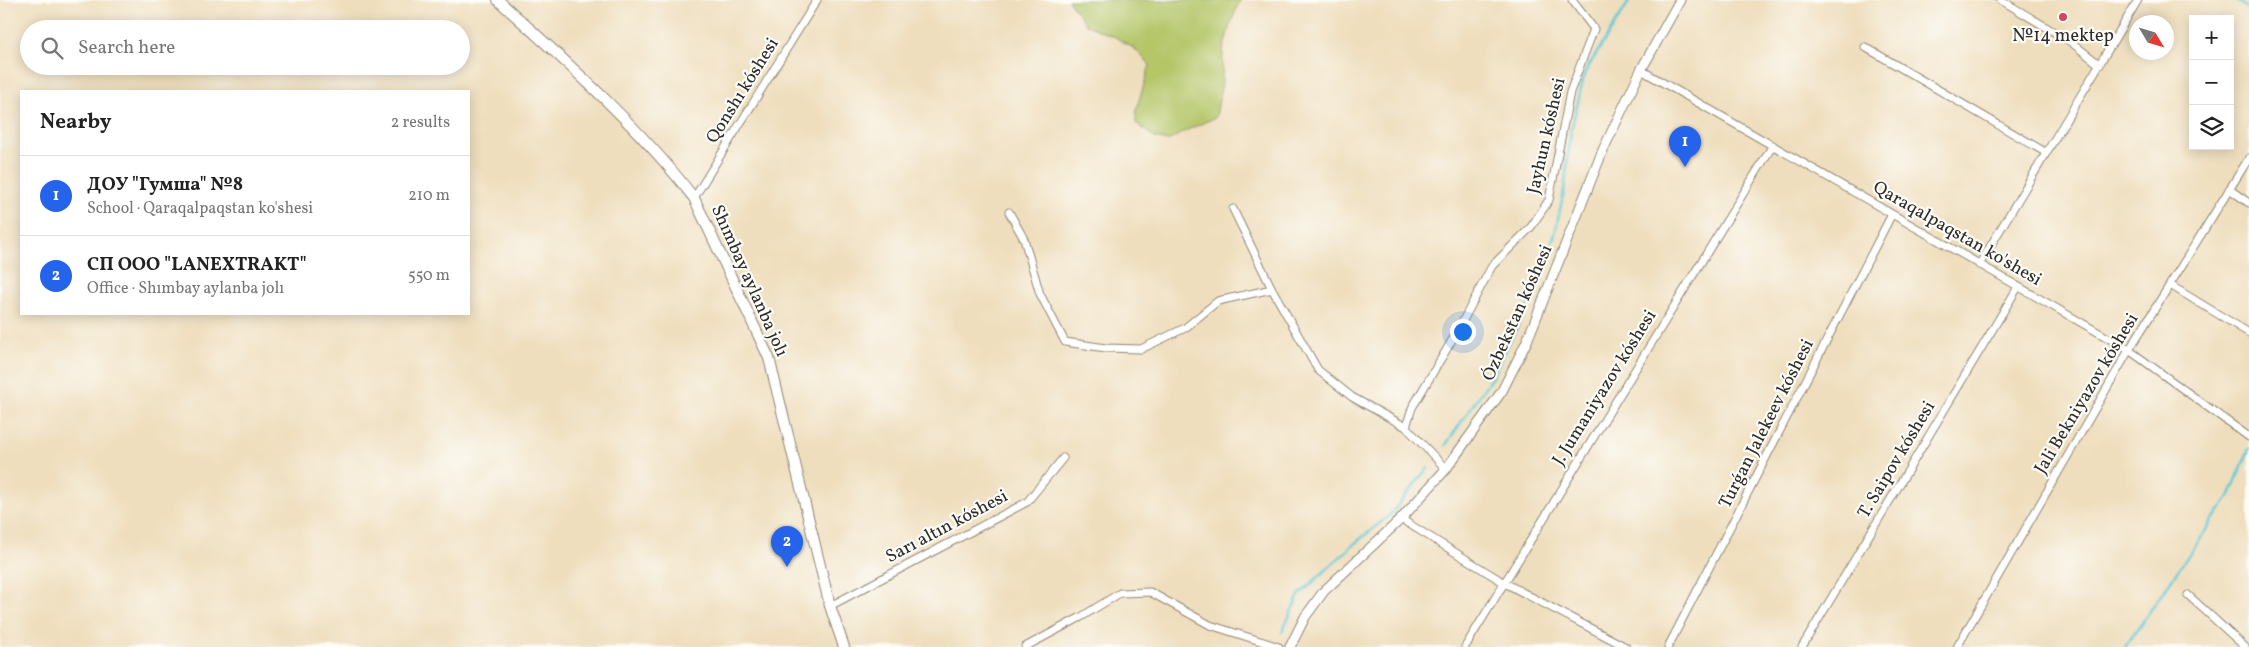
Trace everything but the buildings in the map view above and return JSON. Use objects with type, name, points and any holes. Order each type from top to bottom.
[{"type":"main road","name":"Shımbay aylanba jolı","points":[[498,0],[610,105],[680,180],[694,198],[769,358],[830,606],[844,647]]},
{"type":"street","name":"Qonshı kóshesi","points":[[694,198],[817,0]]},
{"type":"street","name":"Jayhun kóshesi","points":[[1406,427],[1412,408],[1458,330],[1492,266],[1531,227],[1550,200],[1570,92],[1594,29],[1572,0]]},
{"type":"street","name":"Ózbekstan kóshesi","points":[[1290,647],[1305,617],[1324,591],[1401,519],[1446,469],[1502,391],[1527,341],[1603,150],[1641,70],[1680,0]]},
{"type":"street","points":[[2001,0],[2070,42],[2100,65]]},
{"type":"street","points":[[1980,265],[2138,0]]},
{"type":"street","points":[[1865,47],[2046,152]]},
{"type":"street","name":"Qaraqalpaqstan ko'shesi","points":[[1641,70],[2129,350],[2249,437]]},
{"type":"street","name":"J. Jumaniyazov kóshesi","points":[[1465,647],[1503,582],[1773,145]]},
{"type":"street","name":"Jali Bekniyazov kóshesi","points":[[1957,647],[2129,350],[2249,158]]},
{"type":"street","points":[[2229,189],[2249,203]]},
{"type":"street","points":[[1233,209],[1272,290],[1318,370],[1352,398],[1406,427],[1446,469]]},
{"type":"street","points":[[1009,212],[1024,239],[1040,294],[1065,342],[1106,348],[1141,349],[1185,328],[1218,301],[1272,290]]},
{"type":"street","name":"Turǵan Jalekeev kóshesi","points":[[1668,647],[1892,214]]},
{"type":"street","points":[[2170,285],[2249,333]]},
{"type":"street","name":"T. Saipov kóshesi","points":[[1802,647],[2018,288]]},
{"type":"street","name":"Sarı altın kóshesi","points":[[830,606],[1027,502],[1063,458]]},
{"type":"street","points":[[1401,519],[1503,582],[1626,647]]},
{"type":"street","points":[[1025,647],[1081,617],[1120,593],[1150,592],[1210,625],[1279,647]]},
{"type":"street","points":[[2188,595],[2245,647]]},
{"type":"green space","points":[[1068,0],[1240,0],[1229,28],[1223,51],[1222,82],[1216,117],[1168,141],[1155,138],[1136,123],[1136,110],[1150,65],[1135,49],[1115,37],[1087,25]]},
{"type":"waterway","points":[[1445,446],[1494,374],[1534,293],[1555,233],[1564,191],[1571,131],[1585,72],[1630,0]]},
{"type":"waterway","points":[[2235,0],[2249,9]]},
{"type":"waterway","points":[[2125,647],[2230,495],[2249,449]]},
{"type":"waterway","points":[[1282,632],[1299,595],[1354,544],[1390,515],[1428,468]]},
{"type":"place","name":"№14 mektep","points":[[2063,17]]},
{"type":"place","name":"ДОУ \"Гумша\" №8","points":[[1685,167]]},
{"type":"place","name":"СП ООО \"LANEXTRAKT\"","points":[[787,567]]}]
